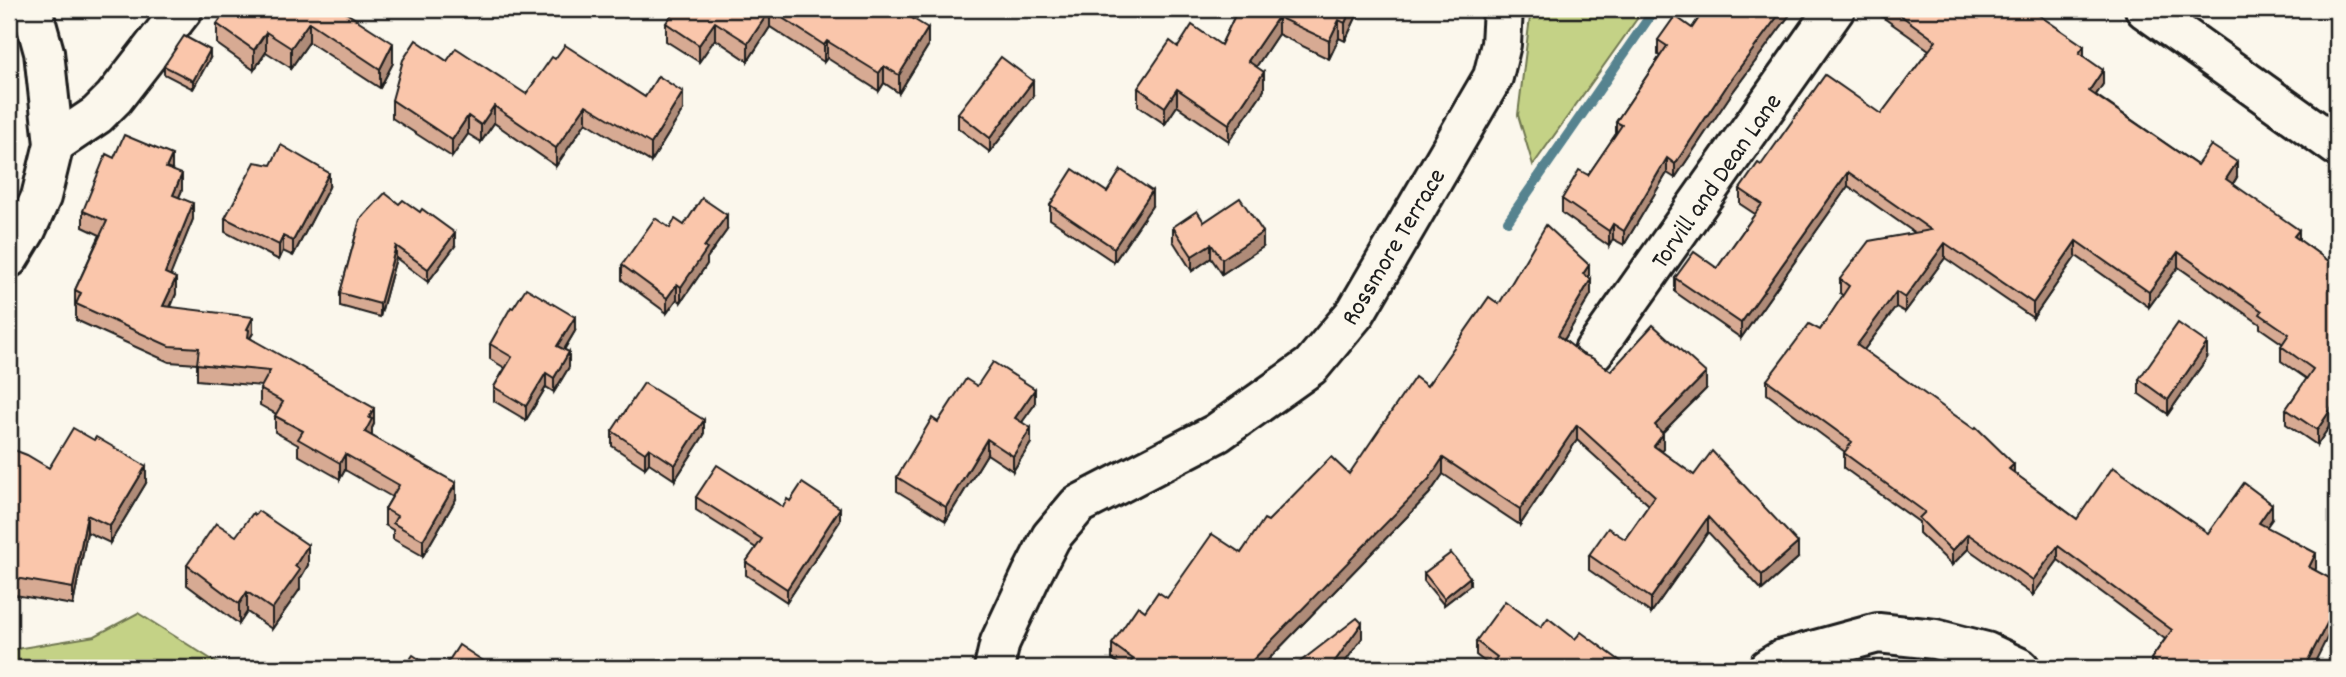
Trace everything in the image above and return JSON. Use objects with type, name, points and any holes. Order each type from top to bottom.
[{"type":"street","points":[[9,258],[41,197],[54,144],[44,52],[32,9]]},
{"type":"street","points":[[54,144],[97,115],[114,98],[183,9]]},
{"type":"street","name":"Rossmore Terrace","points":[[994,668],[1000,642],[1036,566],[1051,537],[1078,505],[1217,433],[1311,366],[1356,312],[1493,77],[1501,44],[1503,9]]},
{"type":"street","name":"Torvill and Dean Lane","points":[[1594,351],[1835,9]]},
{"type":"street","points":[[2145,9],[2337,146]]},
{"type":"street","points":[[1768,668],[1783,659],[1878,633],[1935,639],[1973,648],[2020,668]]},
{"type":"green space","points":[[1531,9],[1644,9],[1533,165],[1518,115]]},
{"type":"green space","points":[[138,613],[225,668],[9,668],[9,650],[95,636]]},
{"type":"building","points":[[227,9],[340,9],[393,43],[380,69],[309,22],[291,48],[266,32],[254,50],[217,24]]},
{"type":"building","points":[[676,9],[897,9],[928,28],[899,75],[884,66],[879,73],[827,41],[824,45],[770,10],[748,43],[715,22],[699,45],[666,23]]},
{"type":"building","points":[[1238,9],[1351,9],[1345,23],[1339,20],[1329,41],[1278,17],[1248,61],[1264,72],[1229,124],[1177,89],[1165,107],[1138,88],[1170,41],[1178,47],[1192,25],[1221,45]]},
{"type":"building","points":[[1705,9],[1783,9],[1732,78],[1675,164],[1667,158],[1624,231],[1613,224],[1609,231],[1562,199],[1579,170],[1588,175],[1622,125],[1616,122],[1667,46],[1658,40],[1675,16],[1692,28]]},
{"type":"building","points":[[1892,9],[2030,9],[2084,46],[2079,53],[2103,70],[2089,91],[2197,165],[2211,145],[2237,162],[2226,179],[2299,230],[2294,236],[2337,267],[2337,400],[2317,430],[2286,409],[2313,369],[2281,346],[2289,334],[2260,314],[2262,311],[2178,252],[2149,292],[2076,241],[2033,303],[1945,243],[1905,298],[1896,292],[1857,345],[1974,429],[1976,427],[2014,464],[2009,469],[2077,519],[2113,467],[2208,533],[2244,483],[2272,504],[2259,523],[2316,553],[2309,567],[2337,582],[2337,604],[2304,668],[2290,668],[2283,663],[2280,668],[2164,668],[2151,659],[2172,630],[2058,546],[2033,580],[1968,534],[1952,551],[1919,518],[1925,512],[1844,453],[1852,442],[1767,380],[1809,324],[1820,330],[1849,286],[1840,279],[1869,241],[1931,230],[1848,172],[1741,323],[1675,278],[1694,252],[1717,268],[1762,204],[1740,189],[1758,163],[1761,165],[1825,75],[1881,114],[1936,41]]},
{"type":"building","points":[[184,36],[210,50],[193,81],[164,66]]},
{"type":"building","points":[[416,40],[447,61],[456,48],[526,94],[552,57],[555,59],[565,45],[645,97],[658,76],[683,92],[651,144],[586,105],[556,148],[494,106],[481,125],[468,116],[452,140],[392,100],[403,60]]},
{"type":"building","points":[[1001,57],[1033,81],[990,138],[958,113]]},
{"type":"building","points":[[124,135],[172,155],[166,168],[182,174],[173,195],[193,203],[165,273],[176,278],[163,306],[253,317],[247,329],[248,337],[374,408],[365,432],[456,483],[423,540],[393,523],[397,516],[385,509],[399,485],[345,454],[340,463],[298,439],[303,431],[275,416],[283,402],[260,389],[270,371],[197,364],[199,348],[169,346],[76,304],[81,293],[75,290],[107,221],[83,211],[106,154],[114,158]]},
{"type":"building","points":[[281,145],[329,173],[293,241],[283,236],[279,245],[225,218],[255,162],[271,165]]},
{"type":"building","points":[[1073,169],[1107,192],[1121,170],[1152,191],[1114,248],[1050,205]]},
{"type":"building","points":[[385,193],[399,204],[403,200],[420,212],[422,209],[455,233],[428,269],[396,246],[380,304],[340,293],[360,220]]},
{"type":"building","points":[[702,198],[727,215],[704,247],[707,249],[681,287],[677,284],[667,298],[622,265],[655,218],[670,228],[675,219],[684,225]]},
{"type":"building","points":[[1240,198],[1263,232],[1222,259],[1211,244],[1192,256],[1173,227],[1197,211],[1204,222]]},
{"type":"building","points":[[1546,225],[1589,265],[1583,274],[1591,279],[1558,335],[1582,354],[1611,371],[1653,325],[1706,373],[1655,425],[1663,434],[1654,446],[1694,475],[1712,451],[1798,543],[1762,575],[1708,517],[1651,598],[1589,555],[1608,528],[1625,539],[1655,496],[1577,425],[1520,509],[1443,458],[1429,479],[1245,668],[1127,668],[1133,659],[1112,644],[1138,606],[1145,611],[1158,592],[1167,598],[1212,534],[1241,553],[1264,519],[1268,521],[1331,457],[1349,474],[1415,377],[1427,386],[1489,297],[1499,304]]},
{"type":"building","points":[[526,288],[575,317],[557,346],[569,352],[554,378],[546,373],[526,406],[494,387],[512,357],[490,344],[511,307],[513,308]]},
{"type":"building","points":[[2178,323],[2207,343],[2168,400],[2139,379]]},
{"type":"building","points":[[993,362],[1035,389],[1015,418],[1031,428],[1013,456],[987,439],[946,507],[897,477],[932,418],[938,422],[966,379],[977,386]]},
{"type":"building","points":[[644,383],[704,420],[675,465],[649,448],[645,453],[612,431]]},
{"type":"building","points":[[73,428],[94,440],[96,437],[146,466],[110,526],[87,515],[73,588],[9,577],[9,448],[49,468]]},
{"type":"building","points":[[717,465],[783,507],[802,483],[840,508],[787,589],[746,562],[762,539],[696,497]]},
{"type":"building","points":[[258,511],[308,545],[295,566],[300,570],[272,609],[247,592],[239,604],[187,565],[216,523],[236,536],[253,513],[255,515]]},
{"type":"building","points":[[1451,553],[1470,577],[1444,598],[1424,573]]},
{"type":"building","points":[[1505,601],[1541,627],[1548,618],[1575,639],[1581,632],[1623,663],[1620,668],[1489,668],[1497,657],[1476,641]]},
{"type":"building","points":[[1357,618],[1362,623],[1330,668],[1292,668]]},
{"type":"building","points":[[459,645],[494,668],[444,668]]},
{"type":"building","points":[[413,655],[433,668],[404,668]]},
{"type":"waterway","points":[[1508,221],[1655,9]]}]
